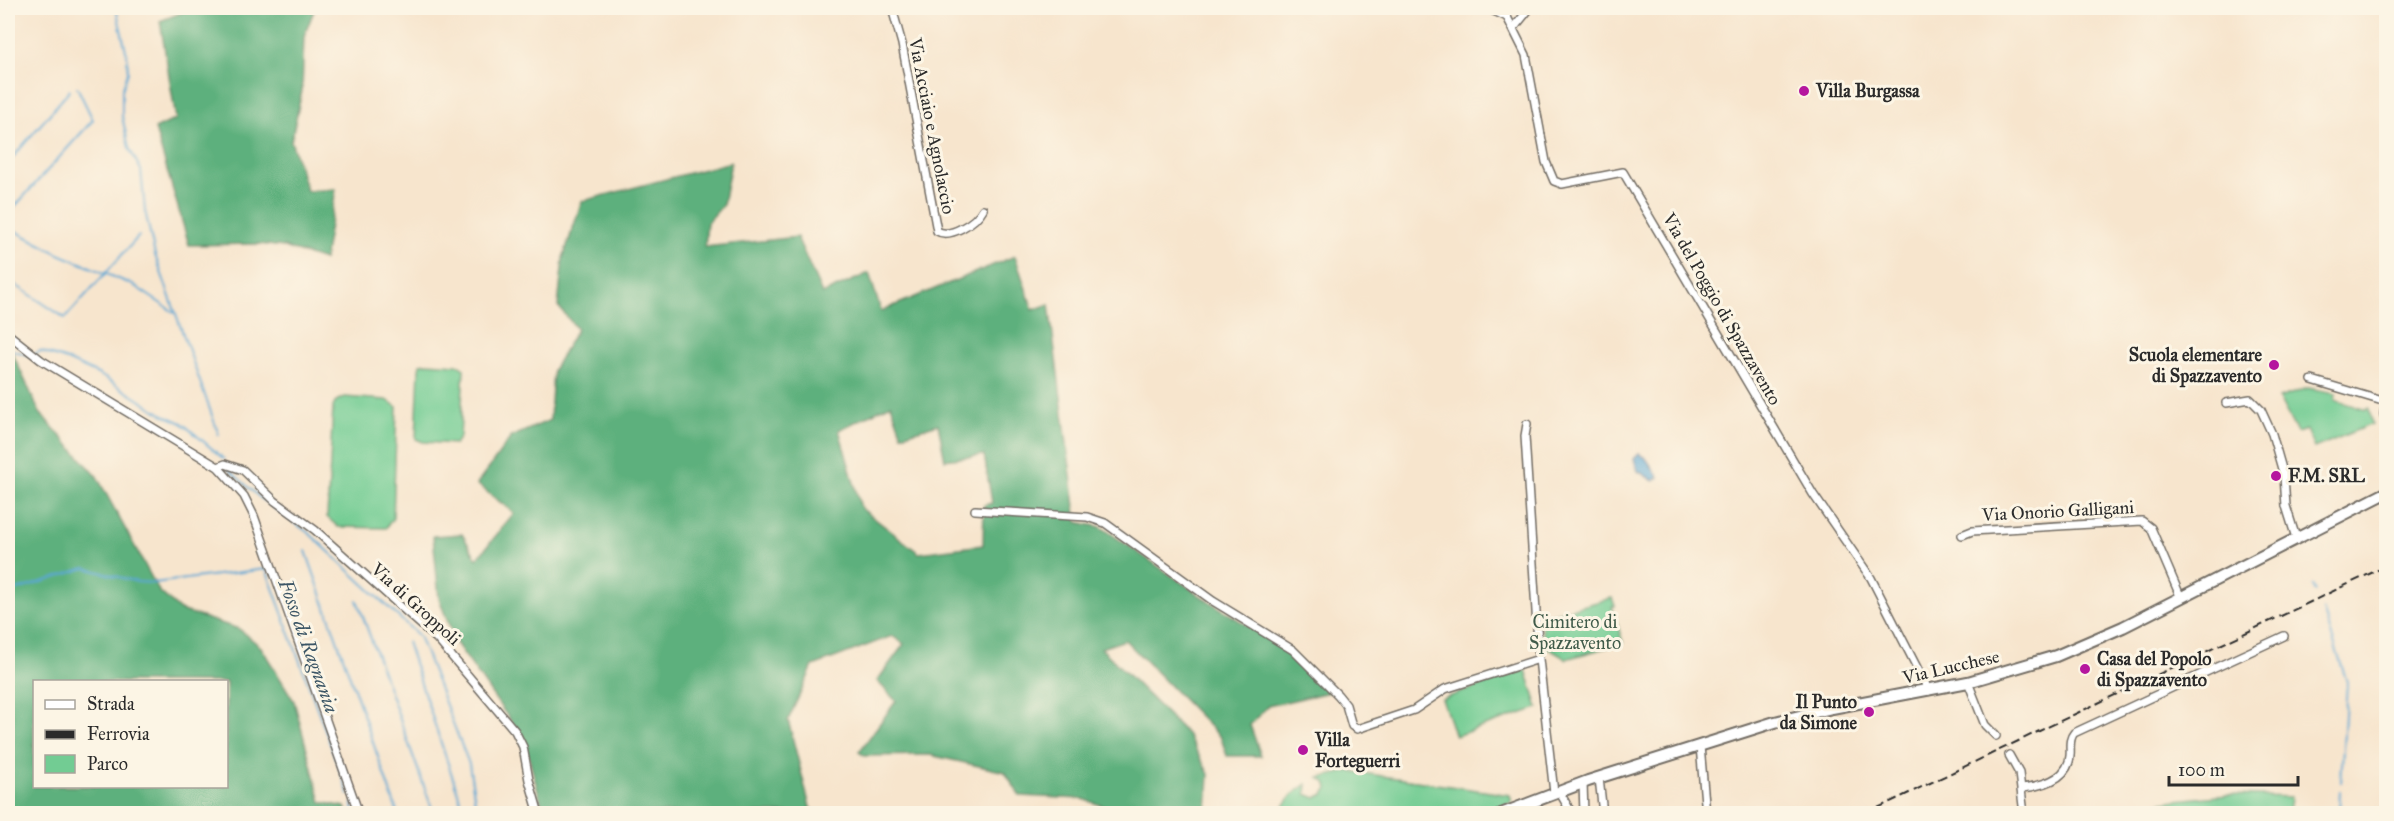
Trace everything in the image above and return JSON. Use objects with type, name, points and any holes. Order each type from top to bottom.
[{"type":"street","name":"Via Acciaio e Agnolaccio","points":[[892,8],[902,44],[937,231],[946,233],[956,230],[976,219],[983,210]]},
{"type":"street","name":"Via del Poggio di Spazzavento","points":[[1487,8],[1505,15],[1530,65],[1542,142],[1554,181],[1562,184],[1623,172],[1813,495],[1871,578],[1929,691]]},
{"type":"street","points":[[1513,29],[1530,8]]},
{"type":"street","name":"Via di Groppoli","points":[[8,334],[41,360],[218,467],[244,496],[251,508],[359,813]]},
{"type":"street","points":[[2312,380],[2386,402],[2384,414],[2386,423]]},
{"type":"street","points":[[2226,403],[2250,399],[2264,416],[2282,469],[2285,501],[2296,538]]},
{"type":"street","points":[[1527,424],[1525,436],[1539,659],[1556,792],[1572,813]]},
{"type":"street","name":"Via di Groppoli","points":[[218,467],[225,464],[233,465],[250,475],[274,501],[315,530],[370,583],[437,639],[515,731],[523,747],[530,787],[540,813]]},
{"type":"street","name":"Via Lucchese","points":[[1501,813],[1583,783],[1826,710],[1968,682],[2056,656],[2181,598],[2386,493]]},
{"type":"street","points":[[975,510],[1087,517],[1105,523],[1213,601],[1293,650],[1338,695],[1346,705],[1352,726],[1357,729],[1414,710],[1445,689],[1539,659]]},
{"type":"street","name":"Via Onorio Galligani","points":[[1962,535],[1972,531],[2142,521],[2151,528],[2181,598]]},
{"type":"street","points":[[2022,788],[2045,783],[2063,773],[2069,761],[2070,739],[2074,733],[2284,636]]},
{"type":"street","points":[[1968,682],[1985,725],[1996,736]]},
{"type":"street","points":[[1700,746],[1706,813]]},
{"type":"street","points":[[2009,755],[2018,770],[2024,813]]},
{"type":"street","points":[[1599,778],[1603,813]]},
{"type":"street","points":[[1583,783],[1584,813]]},
{"type":"green space","points":[[193,8],[315,8],[304,36],[302,91],[291,141],[307,191],[336,189],[324,260],[284,247],[259,244],[189,245],[155,129],[176,119],[160,21]]},
{"type":"green space","points":[[731,162],[723,205],[707,223],[705,247],[797,237],[822,294],[869,273],[881,311],[1015,256],[1033,310],[1049,304],[1077,522],[1101,527],[1201,596],[1281,647],[1329,692],[1268,706],[1250,725],[1261,756],[1227,756],[1221,738],[1125,640],[1101,648],[1187,734],[1209,774],[1207,811],[1190,814],[1124,813],[1083,799],[1020,796],[1005,772],[930,755],[865,756],[859,752],[896,701],[877,681],[904,644],[892,636],[813,666],[788,720],[810,807],[816,813],[544,813],[524,740],[456,643],[439,599],[433,536],[462,534],[477,559],[514,513],[477,484],[511,437],[550,420],[553,370],[577,329],[558,306],[563,258],[582,201]],"holes":[[[891,404],[902,435],[938,424],[945,460],[984,455],[992,503],[984,505],[983,545],[919,553],[861,508],[839,430]]]},
{"type":"green space","points":[[8,348],[11,350],[40,413],[96,475],[159,591],[180,610],[239,629],[261,647],[294,701],[321,802],[345,807],[347,813],[8,813]]},
{"type":"green space","points":[[420,364],[458,365],[464,369],[460,437],[455,444],[423,442],[416,439],[419,369]]},
{"type":"green space","points":[[2308,388],[2336,393],[2335,400],[2366,410],[2369,408],[2372,424],[2314,448],[2306,430],[2297,433],[2279,398]]},
{"type":"green space","points":[[344,397],[387,400],[397,407],[393,518],[386,528],[338,527],[327,517],[333,407],[336,401]]},
{"type":"green space","name":"Cimitero di Spazzavento","points":[[1612,598],[1615,606],[1612,607],[1623,643],[1566,659],[1543,645],[1541,617]]},
{"type":"green space","points":[[1526,670],[1538,708],[1455,736],[1442,699]]},
{"type":"green space","points":[[1349,771],[1510,795],[1512,802],[1483,813],[1279,813],[1292,795],[1307,784],[1306,794],[1316,798],[1324,794],[1328,788],[1326,782],[1319,778]]},
{"type":"green space","points":[[2228,795],[2291,797],[2289,813],[2096,813],[2176,800]]},
{"type":"water","points":[[1639,454],[1645,457],[1659,477],[1654,481],[1638,471],[1634,459]]},
{"type":"waterway","points":[[116,8],[127,55],[128,72],[122,90],[122,116],[129,148],[141,170],[145,211],[155,255],[219,435]]},
{"type":"waterway","points":[[8,214],[93,120],[77,87]]},
{"type":"waterway","points":[[8,163],[70,90]]},
{"type":"waterway","points":[[8,227],[59,254],[133,285],[175,313]]},
{"type":"waterway","points":[[8,280],[65,318],[139,236]]},
{"type":"waterway","points":[[8,349],[32,356],[40,351],[100,375],[162,414],[182,423],[224,459]]},
{"type":"waterway","points":[[228,469],[258,496],[310,534],[419,636],[469,764],[477,814]]},
{"type":"waterway","points":[[306,551],[398,814]]},
{"type":"waterway","name":"Fosso di Ragnania","points":[[8,593],[85,568],[138,582],[154,583],[266,569],[349,795]]},
{"type":"waterway","points":[[2313,585],[2316,592]]},
{"type":"waterway","points":[[357,600],[434,814]]},
{"type":"waterway","points":[[2323,610],[2347,682],[2341,782]]},
{"type":"waterway","points":[[407,642],[465,814]]},
{"type":"waterway","points":[[2339,814],[2340,791]]},
{"type":"waterway","name":"Fosso di Ragnania","points":[[352,803],[355,814]]},
{"type":"railway","points":[[1865,814],[2386,566]]},
{"type":"place","name":"Villa Burgassa","points":[[1804,91]]},
{"type":"place","name":"Scuola elementare di Spazzavento","points":[[2274,365]]},
{"type":"place","name":"F.M. SRL","points":[[2276,476]]},
{"type":"place","name":"Casa del Popolo di Spazzavento","points":[[2085,669]]},
{"type":"place","name":"Il Punto da Simone","points":[[1869,712]]},
{"type":"place","name":"Villa Forteguerri","points":[[1303,750]]}]
